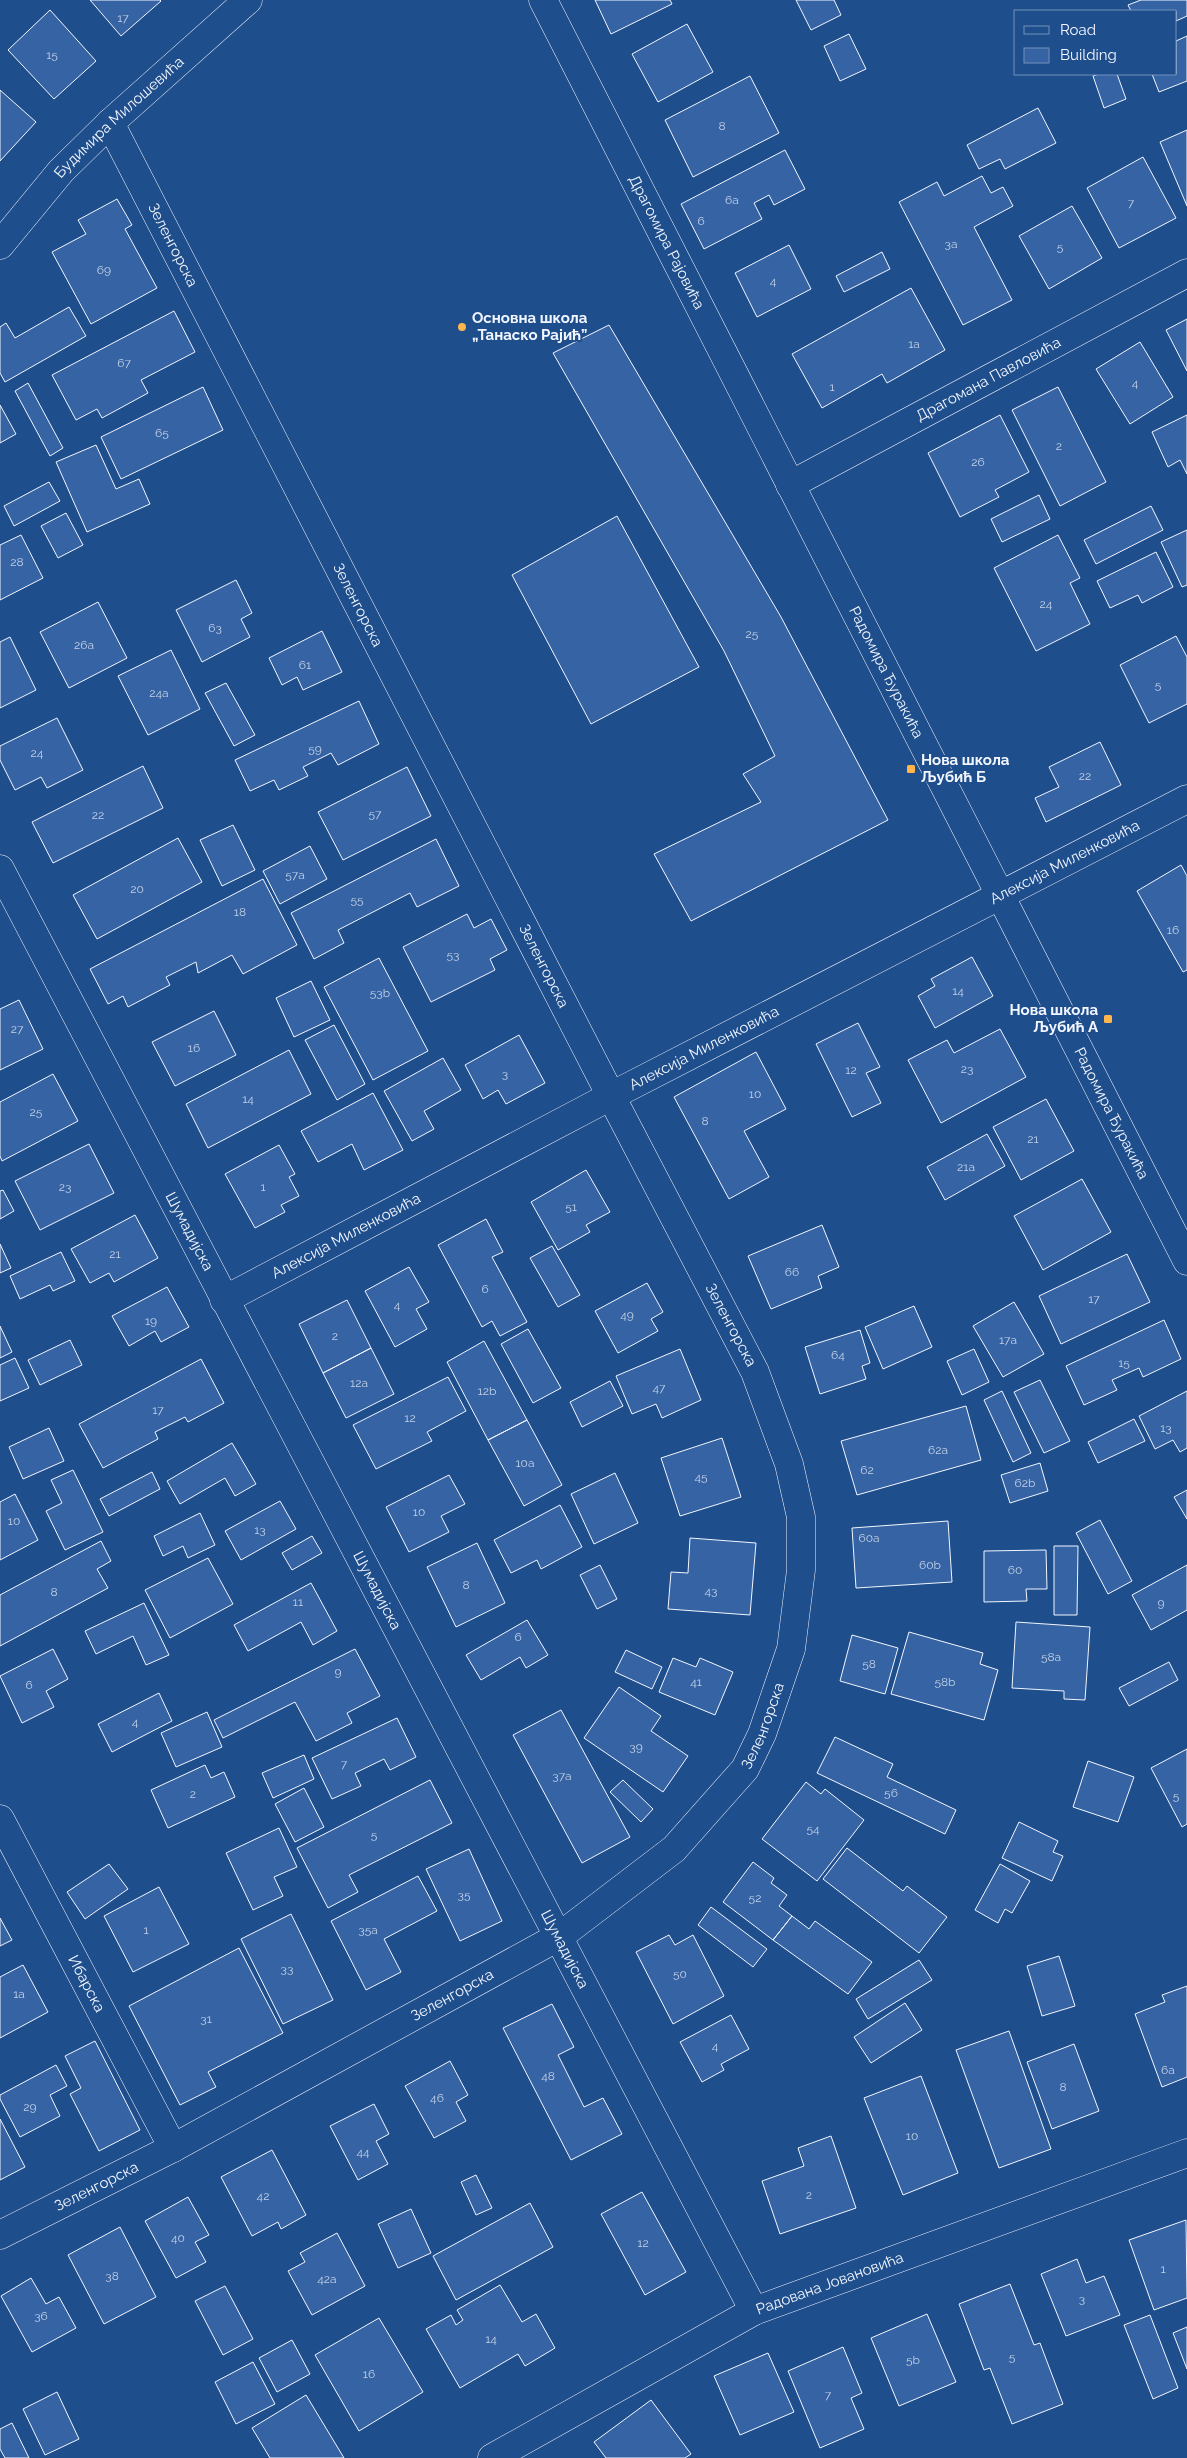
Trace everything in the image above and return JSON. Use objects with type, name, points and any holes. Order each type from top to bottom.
[{"type":"street","name":"Будимира Милошевића","points":[[0,245],[61,171],[110,123],[248,0]]},
{"type":"street","name":"Драгомира Рајовића","points":[[543,0],[790,485]]},
{"type":"street","name":"Зеленгорска","points":[[0,2234],[173,2148],[560,1936],[674,1849],[745,1769],[762,1734],[791,1649],[801,1570],[801,1517],[788,1464],[755,1372],[110,123]]},
{"type":"street","name":"Драгомана Павловића","points":[[790,485],[1187,273]]},
{"type":"street","name":"Радомира Ђуракића","points":[[790,485],[1187,1262]]},
{"type":"street","name":"Алексија Миленковића","points":[[224,1300],[611,1096],[1187,799]]},
{"type":"street","name":"Шумадијска","points":[[0,869],[224,1300],[560,1936],[754,2311]]},
{"type":"street","name":"Ибарска","points":[[0,1819],[173,2148]]},
{"type":"street","name":"Радована Јовановића","points":[[492,2458],[754,2311],[1187,2153]]},
{"type":"building","points":[[90,0],[160,0],[161,1],[121,36]]},
{"type":"building","points":[[595,0],[670,0],[672,4],[611,34]]},
{"type":"building","points":[[796,0],[834,0],[841,15],[811,30]]},
{"type":"building","points":[[1141,0],[1187,0],[1187,16],[1177,21],[1177,10],[1130,10],[1128,5]]},
{"type":"building","points":[[50,10],[96,61],[54,99],[8,50]]},
{"type":"building","points":[[687,24],[713,72],[658,102],[632,54]]},
{"type":"building","points":[[849,34],[866,69],[840,81],[824,46]]},
{"type":"building","points":[[1187,36],[1187,81],[1159,92],[1152,75],[1177,75],[1177,41]]},
{"type":"building","points":[[1117,75],[1126,99],[1104,108],[1093,76]]},
{"type":"building","points":[[750,76],[779,133],[693,177],[665,120]]},
{"type":"building","points":[[0,90],[36,122],[0,161]]},
{"type":"building","points":[[1038,108],[1056,143],[1005,169],[1000,159],[979,169],[967,145]]},
{"type":"building","points":[[1187,130],[1187,206],[1160,142]]},
{"type":"building","points":[[785,150],[805,189],[774,205],[769,195],[754,203],[762,219],[704,249],[681,204]]},
{"type":"building","points":[[1143,157],[1176,218],[1119,248],[1087,188]]},
{"type":"building","points":[[982,176],[991,193],[1003,187],[1013,206],[974,227],[1012,300],[963,325],[899,202],[937,182],[944,196]]},
{"type":"building","points":[[117,199],[132,225],[125,229],[157,288],[91,324],[52,252],[86,234],[78,220]]},
{"type":"building","points":[[1072,206],[1102,258],[1049,289],[1019,236]]},
{"type":"building","points":[[789,245],[811,289],[757,317],[735,273]]},
{"type":"building","points":[[882,252],[890,269],[844,292],[836,276]]},
{"type":"building","points":[[911,288],[945,350],[887,383],[882,374],[822,408],[792,354]]},
{"type":"building","points":[[69,307],[86,336],[5,382],[0,373],[0,327],[6,323],[15,338]]},
{"type":"building","points":[[174,311],[195,352],[141,380],[148,393],[102,418],[97,409],[76,420],[52,375]]},
{"type":"building","points":[[1187,319],[1187,371],[1166,330]]},
{"type":"building","points":[[609,325],[781,617],[888,820],[691,921],[654,854],[761,802],[743,774],[775,756],[724,651],[553,353]]},
{"type":"building","points":[[1140,342],[1173,397],[1130,424],[1096,369]]},
{"type":"building","points":[[28,383],[63,448],[50,456],[15,391]]},
{"type":"building","points":[[203,387],[223,430],[121,479],[101,437]]},
{"type":"building","points":[[1058,387],[1106,482],[1060,506],[1012,410]]},
{"type":"building","points":[[0,405],[16,434],[0,443]]},
{"type":"building","points":[[1000,415],[1029,472],[995,490],[999,497],[960,517],[928,453]]},
{"type":"building","points":[[1187,415],[1187,474],[1180,460],[1168,467],[1152,432]]},
{"type":"building","points":[[96,445],[116,489],[139,479],[150,504],[87,532],[56,462]]},
{"type":"building","points":[[49,482],[60,501],[14,526],[4,506]]},
{"type":"building","points":[[1039,495],[1050,519],[1002,542],[991,519]]},
{"type":"building","points":[[1151,506],[1163,530],[1096,564],[1084,540]]},
{"type":"building","points":[[66,513],[83,545],[58,558],[41,526]]},
{"type":"building","points":[[617,516],[699,667],[591,724],[512,575]]},
{"type":"building","points":[[1187,530],[1187,585],[1182,587],[1161,542]]},
{"type":"building","points":[[21,535],[43,578],[0,600],[0,545]]},
{"type":"building","points":[[1058,535],[1080,578],[1070,583],[1090,624],[1036,651],[994,568]]},
{"type":"building","points":[[1156,552],[1173,587],[1142,603],[1138,595],[1110,608],[1097,581]]},
{"type":"building","points":[[236,580],[252,613],[241,619],[250,637],[202,662],[176,610]]},
{"type":"building","points":[[98,602],[127,658],[69,688],[40,632]]},
{"type":"building","points":[[322,631],[342,672],[303,690],[297,677],[282,685],[269,658]]},
{"type":"building","points":[[1176,636],[1187,657],[1187,704],[1149,723],[1120,665]]},
{"type":"building","points":[[10,637],[36,690],[0,708],[0,642]]},
{"type":"building","points":[[171,650],[200,709],[148,735],[118,676]]},
{"type":"building","points":[[226,683],[255,735],[234,746],[205,693]]},
{"type":"building","points":[[359,701],[379,744],[338,765],[331,753],[303,767],[308,776],[279,790],[274,780],[250,791],[235,760]]},
{"type":"building","points":[[57,718],[83,770],[47,788],[41,777],[15,790],[0,760],[0,746]]},
{"type":"building","points":[[1100,742],[1121,785],[1046,822],[1035,798],[1059,787],[1049,767]]},
{"type":"building","points":[[143,766],[163,808],[53,863],[32,822]]},
{"type":"building","points":[[407,767],[431,816],[343,860],[318,812]]},
{"type":"building","points":[[233,825],[255,870],[222,886],[200,840]]},
{"type":"building","points":[[178,838],[202,882],[97,939],[73,895]]},
{"type":"building","points":[[436,839],[459,886],[417,907],[410,893],[338,930],[344,943],[314,959],[291,913]]},
{"type":"building","points":[[310,846],[327,879],[280,904],[263,871]]},
{"type":"building","points":[[1181,865],[1187,876],[1187,970],[1183,972],[1137,891]]},
{"type":"building","points":[[263,879],[297,945],[243,974],[232,955],[198,973],[196,962],[166,977],[170,985],[128,1007],[123,996],[108,1004],[90,969]]},
{"type":"building","points":[[467,914],[474,928],[491,919],[507,950],[490,959],[495,970],[431,1002],[403,947]]},
{"type":"building","points":[[972,957],[993,996],[935,1028],[918,996],[935,986],[931,979]]},
{"type":"building","points":[[379,958],[428,1051],[373,1080],[324,987]]},
{"type":"building","points":[[311,981],[330,1020],[294,1037],[276,998]]},
{"type":"building","points":[[19,1000],[43,1049],[0,1070],[0,1009]]},
{"type":"building","points":[[214,1011],[236,1055],[175,1086],[152,1042]]},
{"type":"building","points":[[858,1023],[880,1067],[866,1073],[881,1103],[852,1117],[816,1044]]},
{"type":"building","points":[[334,1025],[365,1084],[337,1100],[305,1040]]},
{"type":"building","points":[[1000,1029],[1026,1077],[941,1123],[908,1060],[947,1040],[954,1053]]},
{"type":"building","points":[[519,1035],[545,1083],[506,1104],[498,1090],[483,1099],[465,1065]]},
{"type":"building","points":[[289,1050],[311,1094],[208,1148],[186,1104]]},
{"type":"building","points":[[756,1052],[786,1109],[744,1131],[769,1177],[729,1199],[674,1097]]},
{"type":"building","points":[[443,1058],[461,1090],[424,1111],[434,1129],[412,1141],[384,1091]]},
{"type":"building","points":[[53,1074],[78,1121],[2,1161],[0,1156],[0,1102]]},
{"type":"building","points":[[373,1093],[403,1150],[364,1170],[352,1144],[318,1162],[301,1131]]},
{"type":"building","points":[[1046,1099],[1074,1151],[1021,1180],[993,1127]]},
{"type":"building","points":[[987,1134],[1005,1166],[945,1200],[927,1167]]},
{"type":"building","points":[[89,1144],[114,1193],[40,1230],[15,1181]]},
{"type":"building","points":[[279,1145],[295,1174],[289,1177],[299,1196],[281,1205],[285,1212],[255,1228],[225,1174]]},
{"type":"building","points":[[586,1170],[610,1212],[586,1225],[590,1232],[558,1250],[531,1202]]},
{"type":"building","points":[[1082,1179],[1111,1232],[1043,1270],[1014,1216]]},
{"type":"building","points":[[3,1190],[14,1211],[0,1219],[0,1191]]},
{"type":"building","points":[[135,1215],[158,1258],[114,1282],[109,1273],[90,1283],[71,1249]]},
{"type":"building","points":[[486,1219],[503,1252],[492,1257],[527,1322],[500,1336],[492,1321],[482,1327],[438,1245]]},
{"type":"building","points":[[822,1225],[839,1267],[818,1276],[822,1288],[771,1309],[748,1256]]},
{"type":"building","points":[[0,1244],[11,1268],[0,1273]]},
{"type":"building","points":[[552,1246],[580,1295],[558,1307],[530,1258]]},
{"type":"building","points":[[61,1252],[75,1281],[53,1291],[50,1285],[20,1299],[10,1276]]},
{"type":"building","points":[[1127,1254],[1150,1302],[1061,1344],[1039,1296]]},
{"type":"building","points":[[409,1267],[429,1302],[416,1309],[427,1329],[395,1347],[365,1291]]},
{"type":"building","points":[[647,1283],[663,1312],[651,1319],[658,1331],[618,1353],[595,1311]]},
{"type":"building","points":[[167,1287],[189,1327],[161,1342],[155,1331],[129,1346],[112,1316]]},
{"type":"building","points":[[347,1300],[371,1348],[323,1373],[299,1324]]},
{"type":"building","points":[[1014,1302],[1044,1354],[1003,1377],[973,1326]]},
{"type":"building","points":[[914,1306],[932,1347],[883,1369],[865,1327]]},
{"type":"building","points":[[1164,1320],[1181,1359],[1143,1377],[1139,1368],[1112,1380],[1117,1390],[1084,1405],[1066,1366]]},
{"type":"building","points":[[0,1326],[12,1352],[0,1358]]},
{"type":"building","points":[[528,1329],[561,1388],[533,1403],[501,1344]]},
{"type":"building","points":[[860,1330],[870,1363],[862,1366],[866,1379],[820,1394],[805,1347]]},
{"type":"building","points":[[70,1340],[82,1365],[40,1385],[28,1360]]},
{"type":"building","points":[[484,1341],[527,1420],[488,1440],[447,1362]]},
{"type":"building","points":[[371,1348],[394,1394],[346,1418],[323,1373]]},
{"type":"building","points":[[680,1349],[701,1400],[662,1418],[656,1404],[632,1414],[616,1376]]},
{"type":"building","points":[[974,1349],[989,1382],[962,1395],[947,1361]]},
{"type":"building","points":[[15,1358],[29,1388],[0,1401],[0,1365]]},
{"type":"building","points":[[201,1359],[224,1403],[188,1422],[185,1417],[155,1432],[158,1439],[103,1468],[79,1424]]},
{"type":"building","points":[[448,1377],[466,1411],[427,1432],[432,1441],[376,1469],[353,1425]]},
{"type":"building","points":[[1040,1380],[1070,1441],[1044,1453],[1014,1392]]},
{"type":"building","points":[[610,1381],[623,1406],[582,1427],[570,1402]]},
{"type":"building","points":[[1002,1391],[1031,1453],[1013,1462],[984,1400]]},
{"type":"building","points":[[1187,1391],[1187,1448],[1180,1452],[1173,1440],[1155,1449],[1139,1416]]},
{"type":"building","points":[[966,1406],[981,1460],[857,1495],[841,1441]]},
{"type":"building","points":[[1134,1419],[1145,1441],[1098,1463],[1088,1442]]},
{"type":"building","points":[[527,1420],[562,1485],[524,1506],[488,1440]]},
{"type":"building","points":[[49,1428],[64,1461],[23,1479],[9,1447]]},
{"type":"building","points":[[722,1438],[741,1497],[680,1516],[661,1458]]},
{"type":"building","points":[[232,1443],[256,1484],[235,1496],[225,1478],[180,1504],[167,1481]]},
{"type":"building","points":[[1040,1463],[1048,1491],[1010,1503],[1001,1475]]},
{"type":"building","points":[[73,1470],[103,1532],[65,1550],[46,1511],[62,1503],[51,1480]]},
{"type":"building","points":[[152,1472],[160,1489],[109,1516],[100,1499]]},
{"type":"building","points":[[615,1473],[638,1523],[594,1544],[571,1494]]},
{"type":"building","points":[[449,1475],[465,1504],[441,1516],[449,1532],[409,1552],[386,1507]]},
{"type":"building","points":[[1187,1490],[1187,1519],[1174,1497]]},
{"type":"building","points":[[15,1494],[38,1540],[0,1560],[0,1502]]},
{"type":"building","points":[[280,1501],[296,1529],[241,1560],[225,1531]]},
{"type":"building","points":[[560,1505],[582,1547],[541,1569],[537,1560],[511,1573],[494,1540]]},
{"type":"building","points":[[200,1513],[215,1545],[188,1558],[183,1546],[163,1556],[154,1536]]},
{"type":"building","points":[[1100,1520],[1132,1581],[1108,1594],[1076,1533]]},
{"type":"building","points":[[948,1521],[952,1582],[856,1588],[852,1528]]},
{"type":"building","points":[[312,1536],[322,1553],[292,1570],[282,1553]]},
{"type":"building","points":[[690,1538],[756,1543],[750,1615],[668,1609],[671,1572],[688,1573]]},
{"type":"building","points":[[101,1541],[111,1561],[97,1569],[108,1588],[0,1646],[0,1595]]},
{"type":"building","points":[[477,1543],[505,1603],[456,1627],[427,1567]]},
{"type":"building","points":[[1054,1546],[1078,1546],[1077,1615],[1054,1615]]},
{"type":"building","points":[[1046,1550],[1047,1589],[1026,1589],[1027,1601],[984,1602],[984,1551]]},
{"type":"building","points":[[208,1558],[233,1604],[170,1638],[145,1590]]},
{"type":"building","points":[[600,1565],[617,1599],[597,1609],[580,1575]]},
{"type":"building","points":[[1187,1565],[1187,1610],[1151,1630],[1132,1595]]},
{"type":"building","points":[[311,1583],[337,1631],[313,1645],[301,1622],[248,1651],[234,1625]]},
{"type":"building","points":[[144,1603],[169,1655],[146,1665],[133,1636],[96,1654],[85,1631]]},
{"type":"building","points":[[527,1620],[548,1655],[526,1668],[520,1657],[481,1680],[466,1655]]},
{"type":"building","points":[[1016,1622],[1090,1627],[1085,1700],[1064,1699],[1064,1691],[1012,1688]]},
{"type":"building","points":[[909,1632],[983,1653],[980,1664],[998,1670],[984,1720],[891,1694]]},
{"type":"building","points":[[852,1635],[898,1648],[885,1694],[840,1681]]},
{"type":"building","points":[[53,1649],[68,1679],[46,1691],[54,1707],[22,1723],[0,1676]]},
{"type":"building","points":[[355,1649],[380,1696],[347,1713],[352,1723],[316,1741],[295,1702],[223,1738],[214,1720]]},
{"type":"building","points":[[626,1650],[662,1667],[652,1689],[615,1672]]},
{"type":"building","points":[[673,1658],[696,1667],[700,1658],[733,1672],[715,1715],[659,1692]]},
{"type":"building","points":[[1169,1662],[1178,1680],[1129,1706],[1119,1688]]},
{"type":"building","points":[[619,1687],[661,1716],[651,1731],[688,1756],[663,1792],[584,1738]]},
{"type":"building","points":[[159,1693],[172,1721],[112,1752],[98,1724]]},
{"type":"building","points":[[561,1710],[630,1837],[582,1863],[513,1735]]},
{"type":"building","points":[[207,1712],[222,1747],[176,1767],[161,1733]]},
{"type":"building","points":[[397,1718],[416,1757],[390,1770],[384,1759],[355,1773],[361,1786],[332,1799],[312,1758]]},
{"type":"building","points":[[835,1737],[893,1764],[887,1777],[956,1810],[945,1834],[817,1773]]},
{"type":"building","points":[[1187,1749],[1187,1824],[1182,1827],[1151,1768]]},
{"type":"building","points":[[304,1755],[314,1779],[273,1798],[262,1773]]},
{"type":"building","points":[[1088,1761],[1134,1777],[1118,1822],[1073,1807]]},
{"type":"building","points":[[205,1765],[211,1778],[224,1772],[235,1797],[168,1828],[151,1790]]},
{"type":"building","points":[[430,1780],[452,1823],[349,1875],[358,1892],[328,1908],[297,1848]]},
{"type":"building","points":[[623,1780],[653,1809],[641,1822],[610,1792]]},
{"type":"building","points":[[806,1782],[821,1794],[825,1789],[864,1820],[817,1881],[762,1839]]},
{"type":"building","points":[[304,1788],[324,1827],[295,1842],[275,1804]]},
{"type":"building","points":[[1019,1822],[1058,1841],[1053,1852],[1063,1856],[1052,1881],[1002,1858]]},
{"type":"building","points":[[279,1828],[297,1867],[274,1877],[283,1896],[253,1910],[226,1853]]},
{"type":"building","points":[[847,1848],[903,1891],[907,1886],[947,1917],[919,1953],[823,1879]]},
{"type":"building","points":[[469,1849],[502,1921],[460,1941],[426,1869]]},
{"type":"building","points":[[753,1862],[774,1878],[771,1883],[787,1895],[779,1906],[792,1916],[773,1940],[723,1902]]},
{"type":"building","points":[[109,1864],[128,1889],[85,1919],[67,1892]]},
{"type":"building","points":[[1000,1864],[1030,1881],[1012,1913],[1005,1909],[998,1923],[975,1910]]},
{"type":"building","points":[[418,1876],[437,1911],[384,1939],[401,1972],[366,1990],[331,1921]]},
{"type":"building","points":[[159,1887],[189,1944],[133,1972],[104,1916]]},
{"type":"building","points":[[711,1907],[767,1949],[753,1967],[698,1925]]},
{"type":"building","points":[[291,1914],[333,2000],[283,2024],[241,1939]]},
{"type":"building","points":[[792,1916],[809,1929],[815,1921],[872,1962],[848,1994],[773,1940]]},
{"type":"building","points":[[0,1918],[12,1940],[0,1946]]},
{"type":"building","points":[[669,1935],[675,1945],[693,1935],[724,1996],[673,2024],[636,1952]]},
{"type":"building","points":[[239,1948],[283,2033],[208,2072],[216,2087],[180,2105],[129,2006]]},
{"type":"building","points":[[1059,1956],[1075,2006],[1042,2016],[1027,1966]]},
{"type":"building","points":[[919,1960],[932,1980],[868,2019],[856,1999]]},
{"type":"building","points":[[23,1965],[48,2012],[0,2038],[0,1977]]},
{"type":"building","points":[[1187,1986],[1187,2077],[1162,2087],[1135,2014],[1165,2002],[1162,1995]]},
{"type":"building","points":[[905,2003],[922,2030],[871,2063],[854,2037]]},
{"type":"building","points":[[552,2004],[574,2047],[558,2055],[584,2107],[603,2098],[622,2134],[571,2160],[503,2028]]},
{"type":"building","points":[[731,2015],[749,2049],[721,2064],[724,2070],[702,2082],[680,2042]]},
{"type":"building","points":[[1009,2031],[1051,2149],[999,2168],[956,2050]]},
{"type":"building","points":[[95,2041],[140,2130],[99,2151],[70,2094],[81,2088],[65,2056]]},
{"type":"building","points":[[1074,2044],[1099,2111],[1052,2129],[1027,2062]]},
{"type":"building","points":[[450,2061],[468,2095],[456,2102],[466,2121],[434,2138],[405,2086]]},
{"type":"building","points":[[56,2065],[67,2086],[50,2095],[60,2116],[20,2137],[0,2099],[0,2095]]},
{"type":"building","points":[[921,2076],[958,2173],[903,2195],[864,2098]]},
{"type":"building","points":[[374,2104],[389,2134],[376,2141],[388,2164],[358,2180],[330,2126]]},
{"type":"building","points":[[0,2119],[25,2167],[0,2180]]},
{"type":"building","points":[[831,2136],[856,2208],[780,2234],[762,2181],[804,2166],[798,2148]]},
{"type":"building","points":[[272,2150],[306,2215],[281,2229],[278,2222],[252,2236],[221,2177]]},
{"type":"building","points":[[476,2175],[492,2208],[476,2215],[461,2182]]},
{"type":"building","points":[[642,2192],[686,2272],[645,2295],[601,2214]]},
{"type":"building","points":[[188,2197],[209,2235],[195,2242],[206,2262],[176,2278],[145,2221]]},
{"type":"building","points":[[530,2203],[553,2247],[456,2300],[433,2256]]},
{"type":"building","points":[[411,2209],[431,2253],[398,2268],[378,2224]]},
{"type":"building","points":[[1186,2220],[1187,2298],[1154,2310],[1129,2240]]},
{"type":"building","points":[[120,2227],[156,2297],[104,2324],[68,2255]]},
{"type":"building","points":[[337,2233],[365,2286],[312,2315],[288,2271],[305,2262],[300,2253]]},
{"type":"building","points":[[1077,2259],[1086,2283],[1104,2276],[1120,2315],[1066,2336],[1041,2274]]},
{"type":"building","points":[[31,2278],[46,2304],[59,2297],[76,2328],[32,2352],[1,2296]]},
{"type":"building","points":[[1010,2284],[1034,2345],[1040,2343],[1063,2404],[1012,2424],[990,2368],[984,2370],[959,2304]]},
{"type":"building","points":[[500,2285],[522,2322],[536,2314],[555,2348],[525,2366],[518,2354],[460,2388],[426,2329],[451,2315],[456,2325],[463,2320],[457,2310]]},
{"type":"building","points":[[225,2286],[253,2339],[223,2355],[195,2301]]},
{"type":"building","points":[[927,2314],[956,2382],[899,2406],[871,2338]]},
{"type":"building","points":[[1150,2315],[1178,2388],[1153,2399],[1124,2325]]},
{"type":"building","points":[[379,2318],[423,2392],[359,2431],[315,2355]]},
{"type":"building","points":[[1187,2327],[1187,2369],[1173,2333]]},
{"type":"building","points":[[292,2340],[310,2374],[277,2392],[259,2358]]},
{"type":"building","points":[[843,2347],[862,2393],[851,2398],[864,2429],[820,2448],[788,2371]]},
{"type":"building","points":[[768,2353],[794,2412],[740,2435],[714,2376]]},
{"type":"building","points":[[253,2362],[275,2404],[236,2424],[215,2382]]},
{"type":"building","points":[[57,2392],[79,2439],[45,2455],[23,2409]]},
{"type":"building","points":[[306,2395],[344,2458],[270,2458],[252,2428]]},
{"type":"building","points":[[651,2400],[691,2454],[685,2458],[606,2458],[594,2442]]},
{"type":"building","points":[[12,2423],[29,2458],[5,2458],[0,2449],[0,2429]]},
{"type":"place","name":"Основна школа „Танаско Рајић”","points":[[462,327]]},
{"type":"place","name":"Нова школа Љубић Б","points":[[911,769]]},
{"type":"place","name":"Нова школа Љубић А","points":[[1108,1019]]}]
